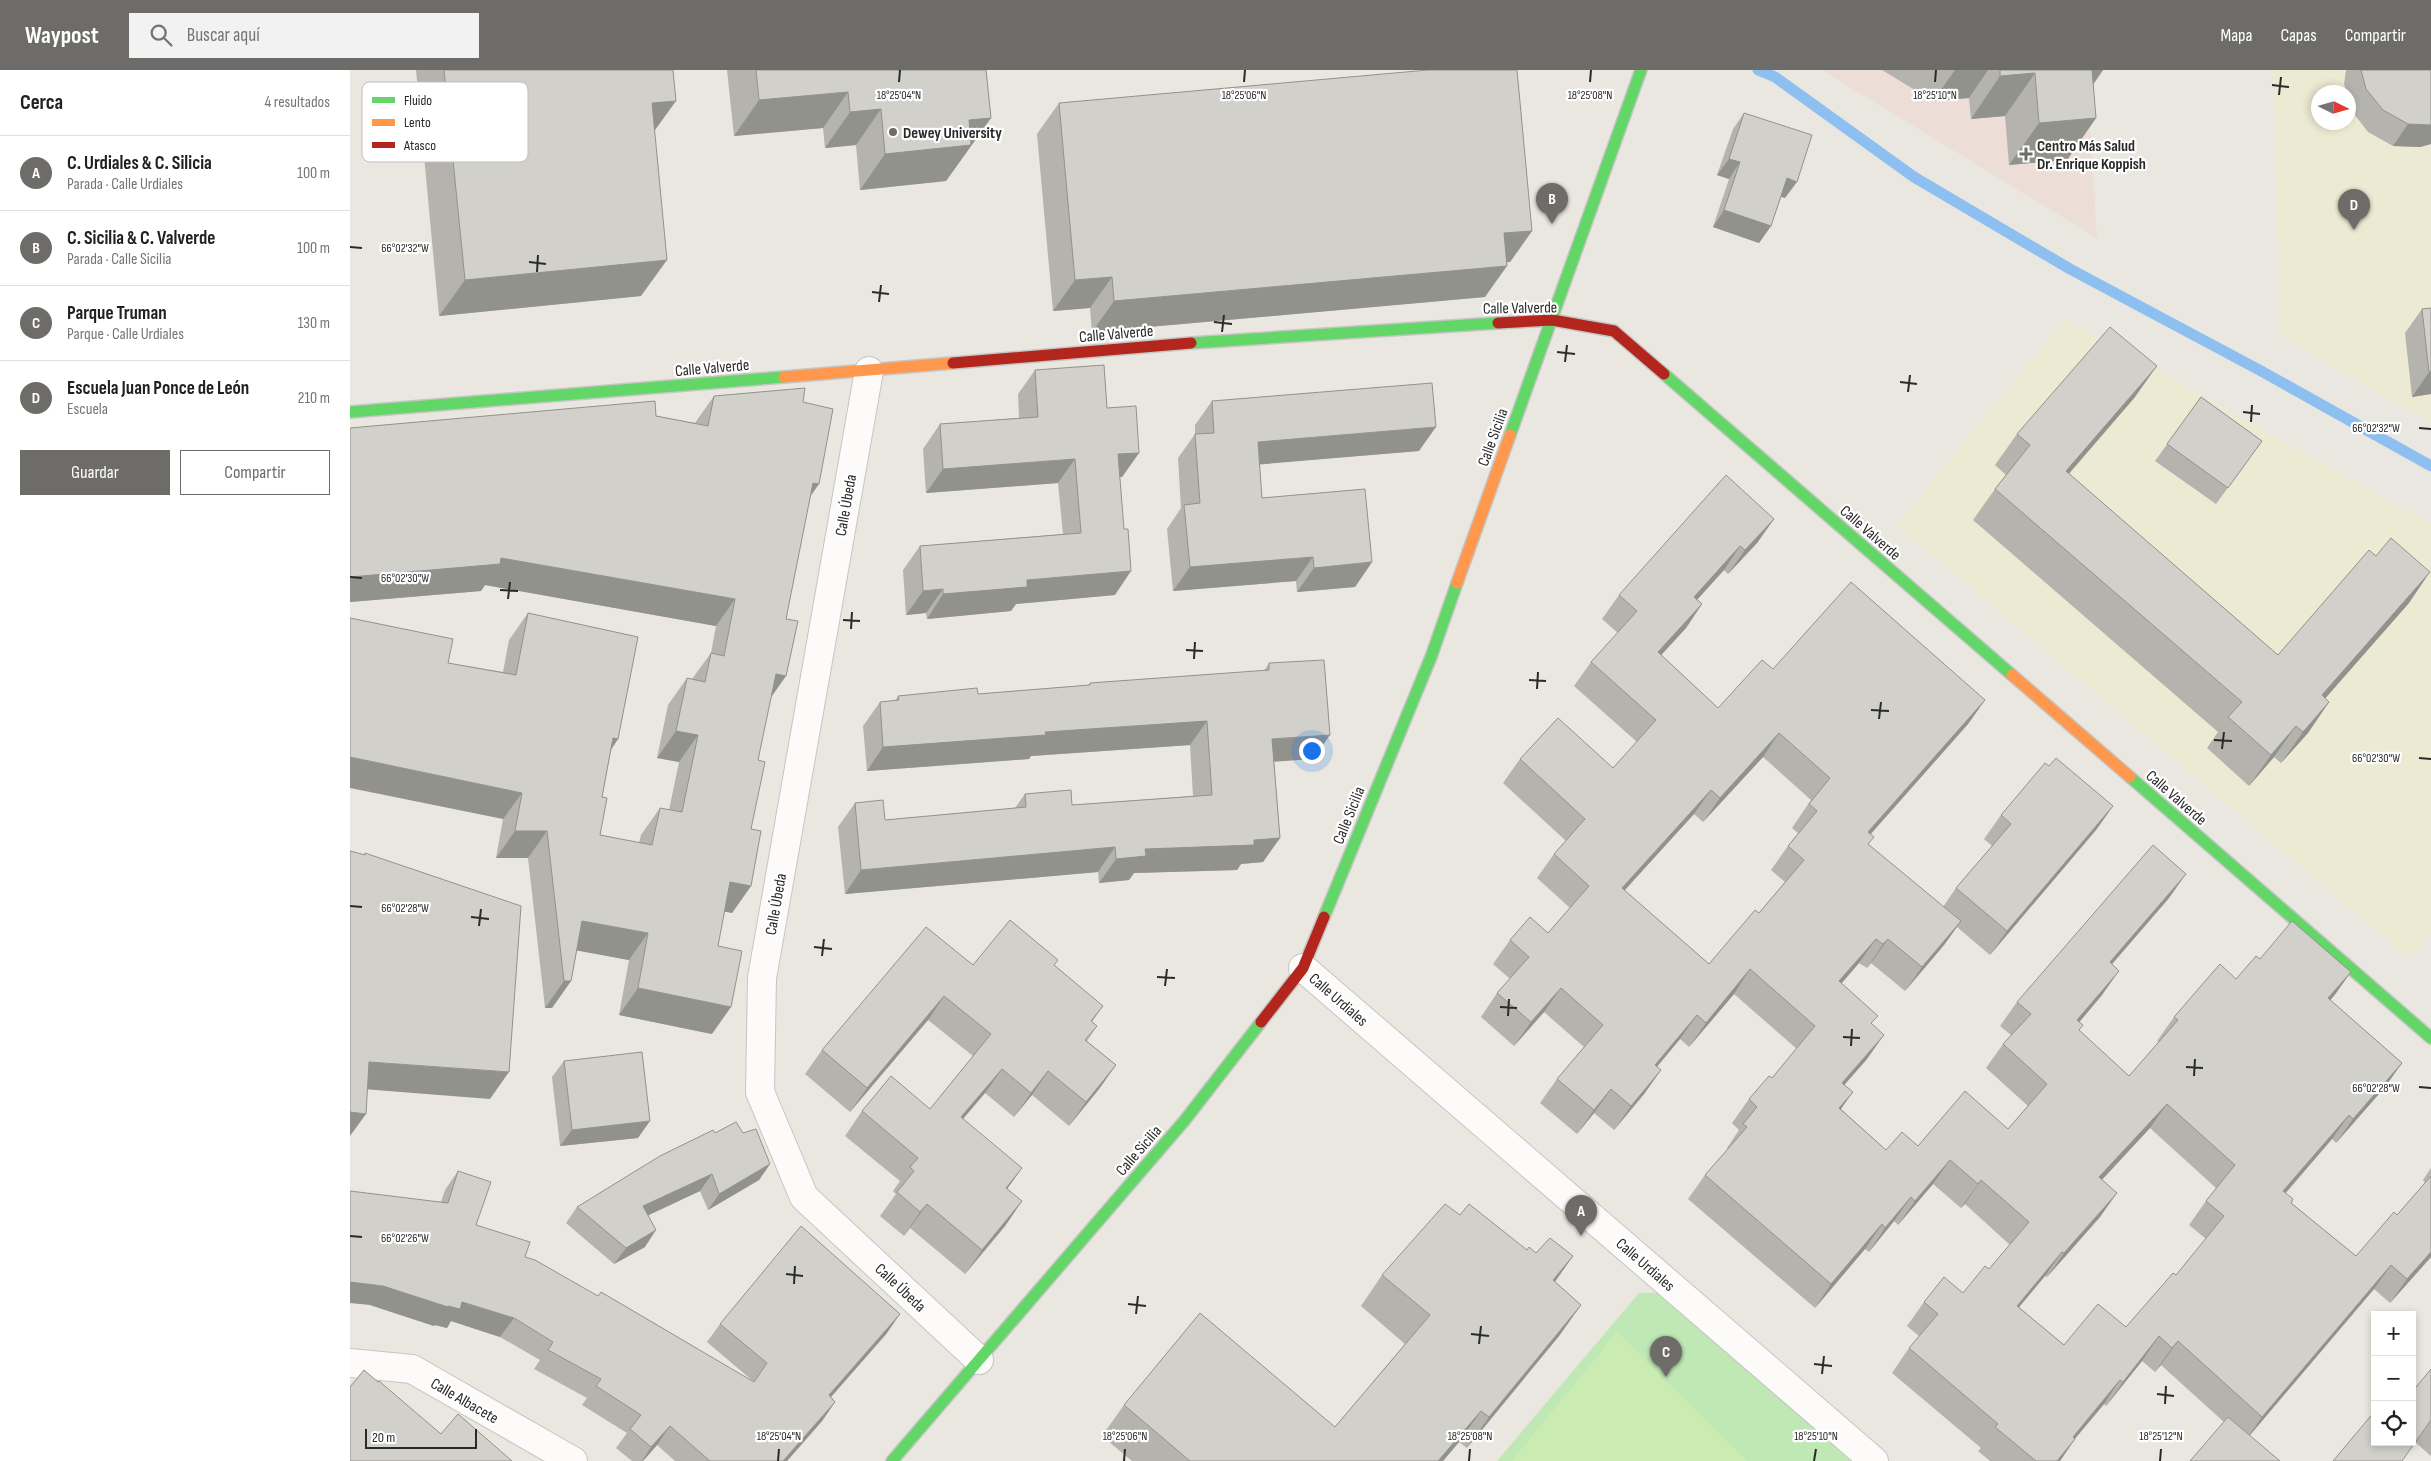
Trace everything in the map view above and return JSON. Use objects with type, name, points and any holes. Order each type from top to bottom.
[{"type":"street","name":"Calle Sicilia","points":[[892,1461],[1186,1120],[1303,968],[1431,657],[1641,70]]},
{"type":"street","name":"Calle Valverde","points":[[350,412],[1256,338],[1552,320],[1614,332],[2431,1038]]},
{"type":"street","name":"Calle Úbeda","points":[[869,371],[762,978],[760,1092],[804,1197],[979,1360]]},
{"type":"street","name":"Calle Urdiales","points":[[1303,968],[1874,1461]]},
{"type":"street","name":"Calle Albacete","points":[[350,1363],[412,1370],[573,1461]]},
{"type":"shaded area","name":"Centro Más Salud Dr. Enrique Koppish","points":[[1822,70],[2086,70],[2097,238]]},
{"type":"shaded area","points":[[2273,70],[2431,70],[2431,423],[2281,337]]},
{"type":"shaded area","points":[[2065,319],[2431,524],[2431,933],[2409,958],[1897,525]]},
{"type":"green space","points":[[1639,1293],[1668,1293],[1858,1461],[1497,1461]]},
{"type":"green space","points":[[1617,1332],[1747,1461],[1512,1461]]},
{"type":"building","points":[[444,70],[673,70],[676,101],[652,103],[667,260],[465,280],[453,162],[528,162],[528,82],[445,82]]},
{"type":"building","points":[[756,70],[986,70],[991,118],[969,120],[971,145],[885,154],[881,109],[850,112],[848,92],[759,100]]},
{"type":"building","points":[[1428,70],[1517,70],[1532,231],[1504,233],[1507,266],[1114,301],[1112,277],[1075,280],[1059,103]]},
{"type":"building","points":[[2000,70],[2092,70],[2096,118],[2039,123],[2035,73],[2000,76]]},
{"type":"building","points":[[2361,70],[2431,70],[2431,125],[2408,124],[2383,110],[2366,89]]},
{"type":"building","points":[[1744,113],[1812,135],[1797,182],[1787,178],[1771,226],[1724,210],[1740,162],[1729,159]]},
{"type":"building","points":[[2431,308],[2431,372],[2429,372],[2422,309]]},
{"type":"building","points":[[2110,327],[2157,366],[2066,471],[2278,655],[2369,550],[2376,556],[2391,538],[2430,572],[2322,695],[2329,702],[2303,732],[2296,726],[2271,755],[2228,717],[2242,702],[1995,489],[2030,445],[2017,434]]},
{"type":"building","points":[[1104,365],[1107,408],[1136,406],[1139,453],[1118,454],[1124,529],[1128,529],[1131,571],[1027,580],[1027,587],[943,594],[943,589],[923,591],[920,546],[1081,533],[1075,459],[943,469],[940,424],[1038,417],[1035,370]]},
{"type":"building","points":[[1432,383],[1436,427],[1258,442],[1262,498],[1365,489],[1372,562],[1314,568],[1313,557],[1190,567],[1184,505],[1200,503],[1195,434],[1214,433],[1212,401]]},
{"type":"building","points":[[805,388],[803,402],[833,409],[819,484],[813,483],[786,619],[798,621],[786,676],[776,674],[758,760],[765,762],[751,829],[761,831],[751,886],[730,882],[718,946],[742,951],[731,1007],[638,988],[648,933],[582,921],[571,981],[564,981],[547,831],[515,831],[522,793],[350,757],[350,618],[453,639],[448,663],[516,675],[528,613],[638,637],[618,739],[613,738],[602,797],[607,798],[600,835],[652,845],[660,808],[682,812],[698,735],[676,731],[687,678],[705,682],[711,653],[724,656],[735,599],[501,558],[500,564],[350,577],[350,428],[655,401],[656,416],[708,426],[714,396]]},
{"type":"building","points":[[2201,397],[2262,441],[2228,488],[2167,444]]},
{"type":"building","points":[[1726,475],[1774,519],[1745,550],[1740,546],[1694,597],[1702,604],[1658,652],[1718,708],[1762,660],[1773,669],[1851,582],[1985,700],[1868,832],[1874,837],[1868,844],[1961,921],[1922,967],[1888,939],[1883,944],[1876,939],[1839,981],[1878,1016],[1871,1023],[1884,1035],[1842,1083],[1853,1092],[1839,1108],[1886,1150],[1902,1132],[1918,1146],[1965,1091],[2008,1129],[2047,1084],[2003,1044],[2031,1014],[2017,1002],[2153,845],[2186,874],[2110,962],[2119,971],[2077,1020],[2083,1025],[2079,1030],[2129,1076],[2178,1020],[2174,1017],[2220,964],[2236,979],[2256,956],[2260,959],[2292,921],[2351,972],[2328,998],[2402,1063],[2353,1119],[2349,1115],[2283,1191],[2293,1199],[2291,1203],[2356,1256],[2394,1212],[2397,1215],[2431,1176],[2431,1252],[2407,1279],[2391,1265],[2262,1417],[2178,1341],[2172,1348],[2159,1336],[2123,1382],[2120,1380],[2073,1437],[2075,1439],[2057,1461],[2036,1461],[1995,1427],[1998,1424],[1909,1348],[1938,1314],[1924,1302],[1944,1277],[1963,1293],[1985,1266],[1989,1269],[2029,1222],[1981,1180],[1978,1184],[1950,1160],[1915,1201],[1911,1197],[1885,1228],[1882,1224],[1831,1284],[1705,1175],[1747,1127],[1743,1124],[1757,1107],[1749,1099],[1769,1076],[1772,1078],[1815,1026],[1750,969],[1706,1023],[1697,1015],[1655,1065],[1661,1070],[1631,1106],[1611,1089],[1594,1110],[1557,1079],[1603,1025],[1561,988],[1531,1022],[1497,993],[1529,957],[1510,940],[1530,917],[1548,933],[1589,886],[1554,854],[1585,819],[1520,759],[1558,718],[1613,768],[1656,720],[1591,662],[1637,611],[1619,595]],"holes":[[[1779,733],[1830,778],[1809,804],[1817,811],[1788,846],[1804,860],[1759,913],[1755,910],[1709,964],[1622,888],[1711,790],[1720,798]],[[2167,1104],[2235,1165],[2206,1201],[2224,1216],[2176,1275],[2173,1273],[2126,1327],[2098,1304],[2064,1345],[2017,1306],[2062,1252],[2064,1253],[2117,1193],[2099,1177]]]},
{"type":"building","points":[[1324,660],[1330,735],[1272,739],[1280,838],[1254,840],[1254,845],[1145,849],[1146,856],[1116,859],[1115,847],[861,870],[855,803],[883,800],[885,820],[1026,807],[1025,794],[1071,790],[1072,805],[1212,795],[1207,721],[1045,732],[1046,735],[883,747],[880,702],[899,700],[898,696],[977,688],[978,694],[1090,685],[1090,683],[1269,670],[1269,663]]},
{"type":"building","points":[[2056,758],[2113,806],[2007,931],[1956,888],[2011,824],[2001,815],[2045,763],[2049,766]]},
{"type":"building","points":[[350,851],[365,855],[365,853],[521,906],[509,1072],[369,1062],[366,1114],[350,1112]]},
{"type":"building","points":[[1010,920],[1058,960],[1054,965],[1103,1006],[1091,1021],[1097,1026],[1085,1040],[1116,1065],[1086,1102],[1048,1071],[1031,1093],[1002,1069],[961,1117],[1022,1168],[1006,1188],[1022,1201],[982,1250],[927,1204],[920,1212],[897,1192],[914,1171],[910,1167],[918,1158],[862,1111],[891,1076],[930,1109],[991,1034],[944,996],[867,1088],[822,1050],[926,927],[973,965]]},
{"type":"building","points":[[642,1052],[650,1121],[572,1130],[564,1061]]},
{"type":"building","points":[[736,1122],[743,1133],[756,1129],[770,1164],[719,1194],[712,1174],[643,1206],[656,1230],[626,1248],[577,1207],[660,1156],[713,1130],[715,1133]]},
{"type":"building","points":[[458,1171],[491,1182],[476,1225],[530,1242],[525,1257],[535,1260],[598,1296],[601,1292],[754,1382],[767,1363],[720,1324],[801,1226],[900,1314],[829,1395],[835,1402],[783,1461],[710,1461],[670,1426],[651,1447],[630,1429],[641,1415],[596,1386],[601,1379],[548,1350],[553,1342],[514,1318],[462,1302],[460,1309],[448,1307],[383,1286],[350,1282],[350,1191],[448,1203]]},
{"type":"building","points":[[1445,1204],[1460,1215],[1469,1204],[1527,1250],[1529,1247],[1536,1253],[1550,1238],[1573,1256],[1553,1280],[1581,1305],[1489,1417],[1481,1411],[1438,1461],[1190,1461],[1124,1405],[1200,1313],[1335,1427],[1430,1315],[1382,1275]]},
{"type":"building","points":[[2431,1369],[2431,1420],[2416,1441],[2416,1401],[2416,1387]]},
{"type":"building","points":[[364,1370],[441,1434],[458,1414],[512,1461],[350,1461],[350,1387]]},
{"type":"building","points":[[2371,1416],[2371,1446],[2413,1446],[2402,1461],[2333,1461]]},
{"type":"building","points":[[2228,1417],[2280,1461],[2190,1461]]},
{"type":"waterway","points":[[1758,70],[1775,77],[1914,177],[2070,269],[2263,372],[2431,466]]},
{"type":"traffic: fast","points":[[1510,435],[1641,70]]},
{"type":"traffic: fast","points":[[1191,343],[1498,323]]},
{"type":"traffic: fast","points":[[1664,374],[2012,675]]},
{"type":"traffic: fast","points":[[350,412],[784,377]]},
{"type":"traffic: fast","points":[[1324,917],[1431,657],[1457,583]]},
{"type":"traffic: fast","points":[[2130,777],[2431,1038]]},
{"type":"traffic: fast","points":[[892,1461],[1185,1120],[1261,1022]]},
{"type":"traffic: slow","points":[[784,377],[953,363]]},
{"type":"traffic: slow","points":[[1457,583],[1510,435]]},
{"type":"traffic: slow","points":[[2012,675],[2130,777]]},
{"type":"traffic: jam","points":[[1498,323],[1552,320],[1614,331],[1664,374]]},
{"type":"traffic: jam","points":[[953,363],[1191,343]]},
{"type":"traffic: jam","points":[[1261,1022],[1303,968],[1324,917]]},
{"type":"place","name":"Dewey University","points":[[893,132]]},
{"type":"place","name":"Centro Más Salud Dr. Enrique Koppish","points":[[2026,154]]},
{"type":"place","name":"C. Sicilia & C. Valverde","points":[[1552,224]]},
{"type":"place","name":"Escuela Juan Ponce de León","points":[[2354,230]]},
{"type":"place","name":"C. Urdiales & C. Silicia","points":[[1581,1236]]},
{"type":"place","name":"Parque Truman","points":[[1666,1377]]}]
